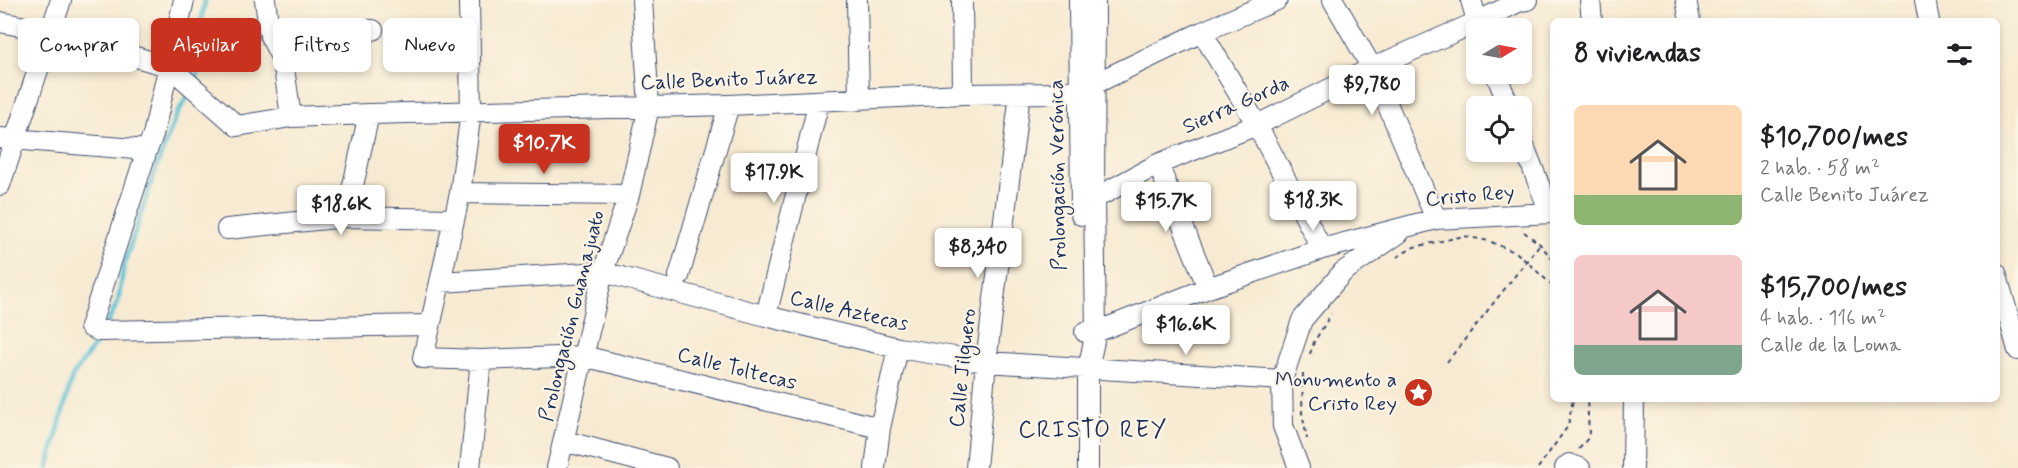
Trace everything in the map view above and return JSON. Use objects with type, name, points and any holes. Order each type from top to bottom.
[{"type":"street","points":[[56,18],[62,0]]},
{"type":"street","points":[[182,18],[184,0]]},
{"type":"street","points":[[265,0],[270,36],[283,61],[291,117]]},
{"type":"street","points":[[176,72],[150,142],[90,327],[99,331],[429,325],[460,193],[471,112],[469,0]]},
{"type":"street","name":"Prolongación Guanajuato","points":[[557,468],[603,272],[629,195],[649,106],[642,0]]},
{"type":"street","points":[[857,0],[859,100]]},
{"type":"street","points":[[962,0],[963,94]]},
{"type":"street","name":"Prolongación Verónica","points":[[1079,0],[1087,87],[1087,202],[1091,338],[1088,369],[1088,468]]},
{"type":"street","name":"Prolongación Verónica","points":[[1087,87],[1095,0]]},
{"type":"street","name":"Calle Benito Juárez","points":[[176,72],[237,126],[291,117],[729,105],[963,94],[1062,93],[1087,87],[1202,32],[1277,0]]},
{"type":"street","points":[[1333,0],[1372,68],[1436,219]]},
{"type":"street","points":[[1471,0],[1476,18]]},
{"type":"street","name":"Sierra Gorda","points":[[1492,18],[1522,0]]},
{"type":"street","points":[[1590,0],[1592,18]]},
{"type":"street","points":[[1686,0],[1689,18]]},
{"type":"street","points":[[1925,0],[1928,18]]},
{"type":"street","points":[[0,22],[18,26]]},
{"type":"street","points":[[270,36],[373,30]]},
{"type":"street","name":"Sierra Gorda","points":[[1087,202],[1158,164],[1257,125],[1372,68],[1466,31]]},
{"type":"street","points":[[1202,32],[1257,125],[1322,249]]},
{"type":"street","points":[[0,185],[7,139],[35,72]]},
{"type":"street","name":"Calle Jilguero","points":[[976,468],[986,362],[1020,94]]},
{"type":"street","points":[[766,316],[819,101]]},
{"type":"street","points":[[679,276],[729,105]]},
{"type":"street","points":[[346,217],[369,114]]},
{"type":"street","points":[[7,139],[150,142]]},
{"type":"street","points":[[1531,162],[1550,210]]},
{"type":"street","points":[[1158,164],[1208,288]]},
{"type":"street","points":[[460,193],[629,195]]},
{"type":"street","name":"Cristo Rey","points":[[1091,338],[1208,288],[1322,249],[1436,219],[1550,213]]},
{"type":"street","points":[[227,229],[346,217],[454,219]]},
{"type":"street","points":[[1299,468],[1283,426],[1282,380],[1302,321],[1343,272],[1408,226]]},
{"type":"street","name":"Calle Aztecas","points":[[440,282],[603,272],[766,316],[898,348],[986,362],[1282,380]]},
{"type":"street","points":[[2000,287],[2018,350]]},
{"type":"street","name":"Calle Toltecas","points":[[429,325],[423,358],[481,360],[583,356],[880,428]]},
{"type":"street","points":[[875,468],[880,428],[898,348]]},
{"type":"street","points":[[470,468],[481,360]]},
{"type":"street","points":[[1633,468],[1634,402]]},
{"type":"street","points":[[564,441],[667,468]]},
{"type":"path","points":[[1502,216],[1540,244],[1550,256]]},
{"type":"path","points":[[1393,259],[1414,247],[1464,236],[1489,241],[1517,253],[1550,283]]},
{"type":"path","points":[[1447,362],[1540,244]]},
{"type":"path","points":[[1310,353],[1331,314]]},
{"type":"path","points":[[1302,375],[1302,412],[1308,444]]},
{"type":"path","points":[[1538,468],[1568,426],[1572,402]]},
{"type":"path","points":[[1572,467],[1588,438],[1587,402]]},
{"type":"waterway","points":[[196,82],[201,60],[199,34],[205,0]]},
{"type":"waterway","points":[[106,326],[118,302],[124,265],[156,168],[176,116],[190,92]]},
{"type":"waterway","points":[[48,468],[72,377],[101,336]]},
{"type":"place","name":"Monumento a Cristo Rey","points":[[1418,392]]},
{"type":"district","name":"CRISTO REY","points":[[1093,430]]}]
